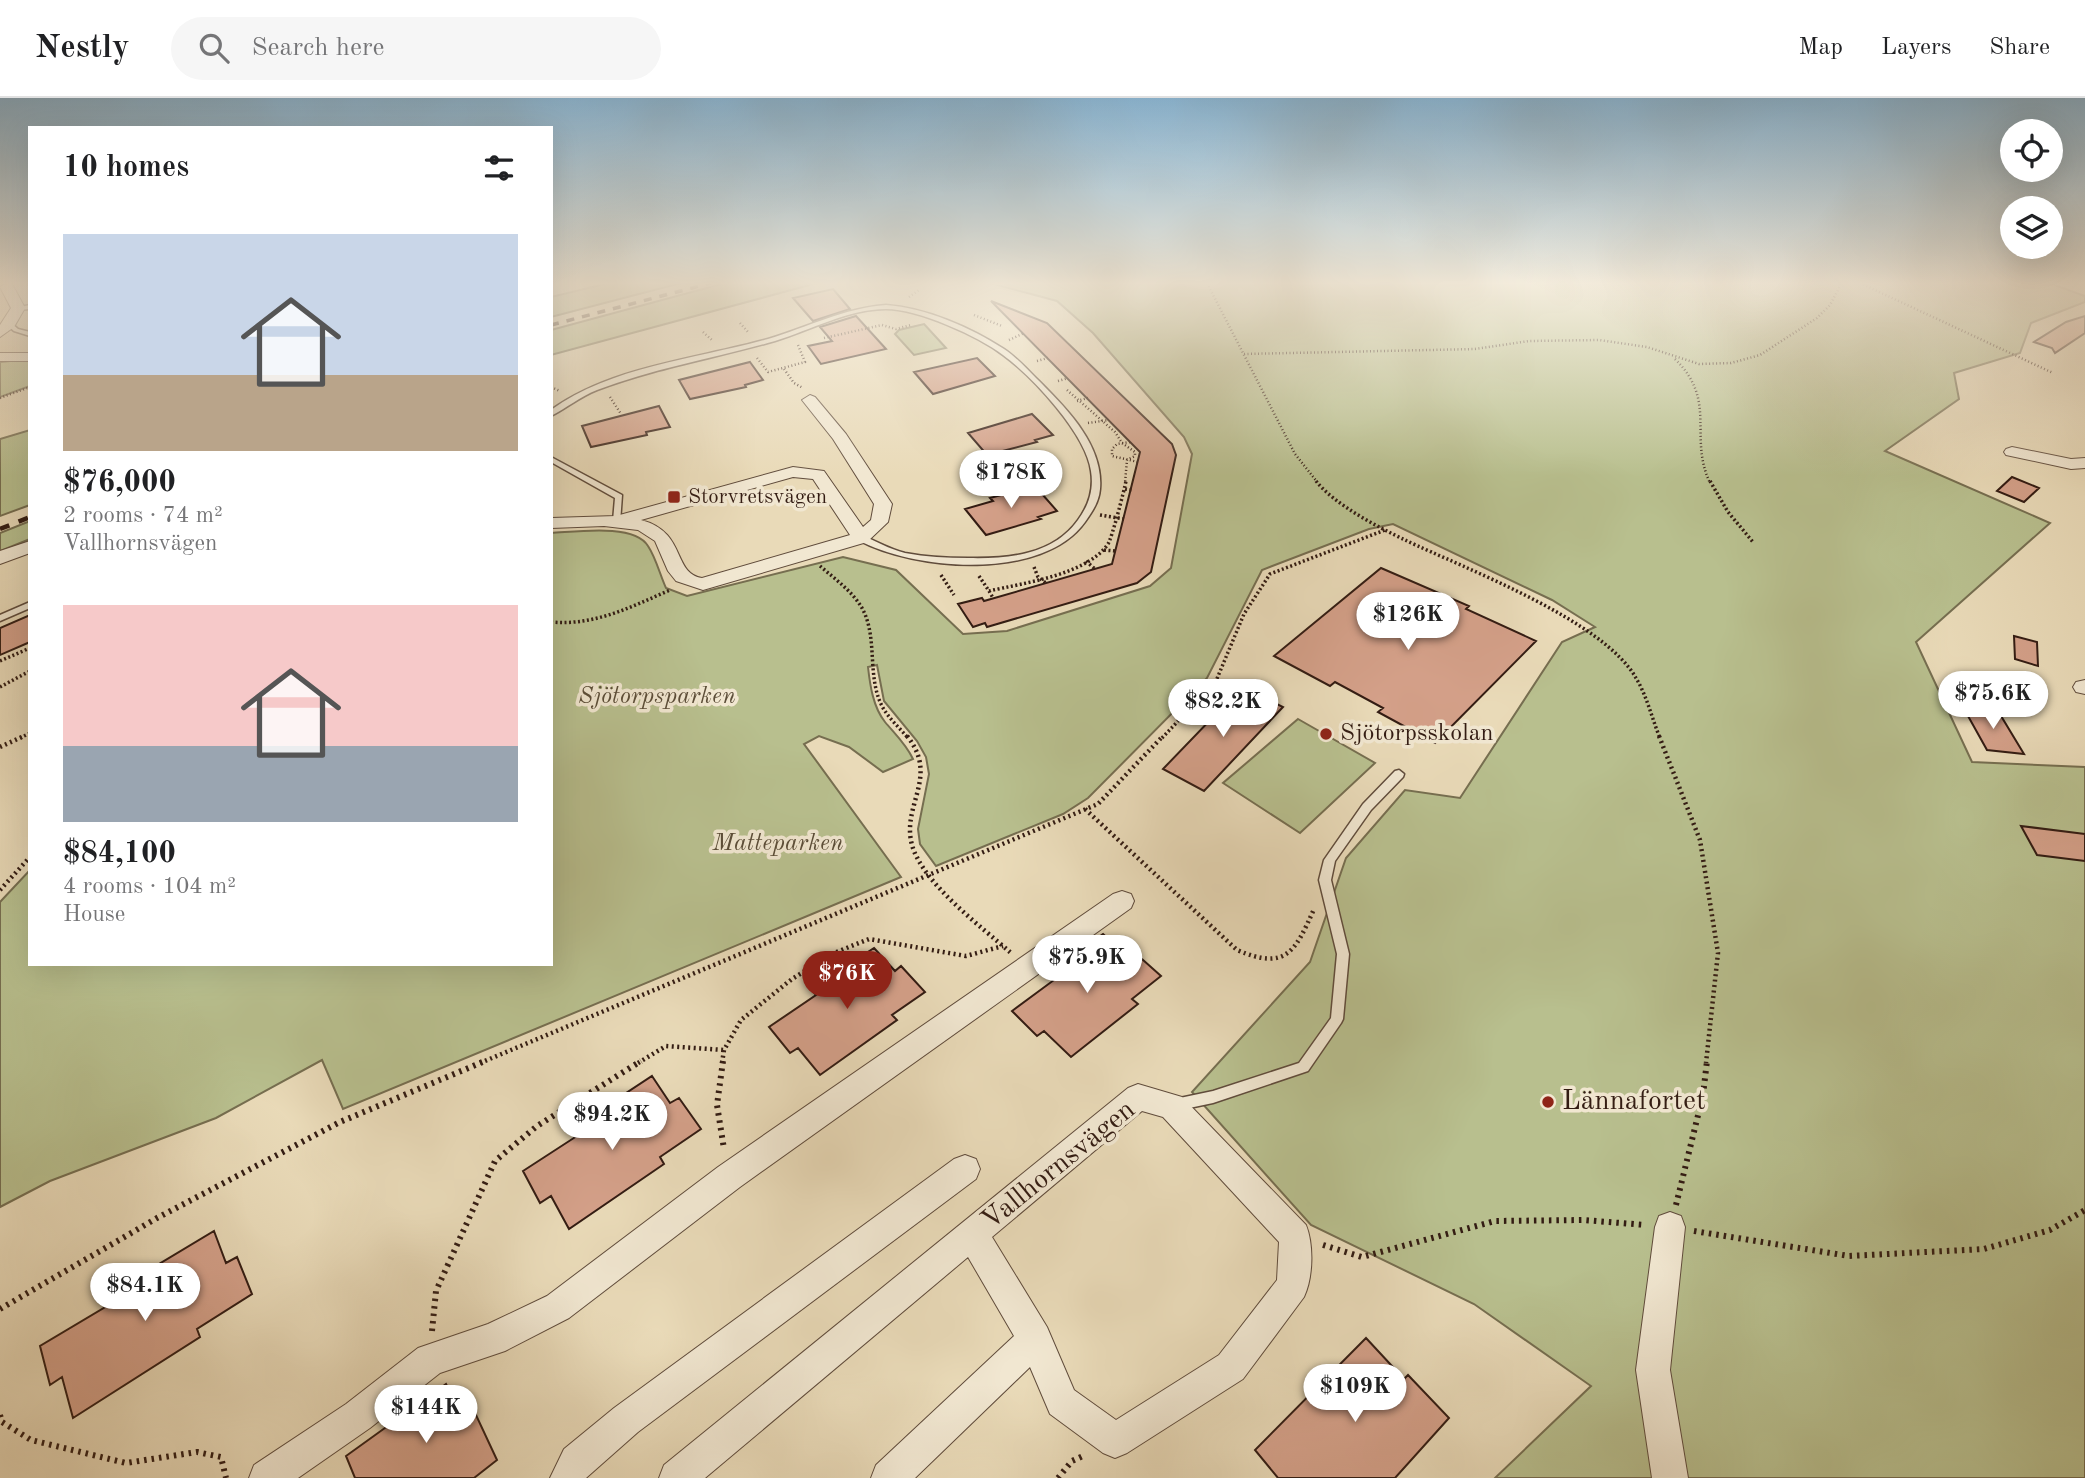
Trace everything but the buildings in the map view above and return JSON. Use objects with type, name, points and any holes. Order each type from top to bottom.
[{"type":"street","points":[[0,357],[28,357]]},
{"type":"street","points":[[553,523],[617,521],[648,527],[658,533],[679,575],[688,583],[703,584],[861,538],[879,522],[883,504],[840,437],[808,395]]},
{"type":"street","points":[[2012,452],[2071,464],[2085,464]]},
{"type":"street","points":[[617,521],[793,472],[806,472],[818,475],[861,538]]},
{"type":"street","points":[[0,558],[28,547]]},
{"type":"street","points":[[267,1478],[358,1416],[430,1360],[493,1339],[558,1307],[729,1177],[1122,901]]},
{"type":"street","name":"Vallhornsvägen","points":[[677,1478],[1138,1097],[1172,1106],[1295,1236],[1293,1286],[1231,1367],[1115,1441],[1062,1402],[1034,1339],[973,1236]]},
{"type":"street","points":[[568,1478],[576,1461],[626,1420],[965,1169]]},
{"type":"street","points":[[1670,1227],[1653,1370],[1670,1478]]},
{"type":"street","points":[[889,1478],[1034,1339]]},
{"type":"lane","points":[[553,412],[564,403],[606,385],[740,347]]},
{"type":"lane","points":[[861,538],[899,555],[990,561],[1030,556],[1059,542],[1089,513],[1096,490],[1096,475],[1084,439],[1070,415],[996,347]]},
{"type":"lane","points":[[553,460],[620,497],[617,521]]},
{"type":"lane","points":[[0,618],[28,606]]},
{"type":"lane","points":[[1172,1106],[1213,1097],[1303,1067],[1337,1019],[1343,954],[1325,880],[1330,860],[1367,807],[1399,774]]},
{"type":"path","points":[[751,347],[768,372],[804,362],[798,347]]},
{"type":"path","points":[[1241,347],[1295,454],[1324,491],[1385,530],[1561,614],[1599,638],[1636,677],[1700,840],[1718,953],[1703,1095],[1670,1227]]},
{"type":"path","points":[[1244,354],[1486,347]]},
{"type":"path","points":[[1648,347],[1699,364],[1731,363],[1760,355],[1772,347]]},
{"type":"path","points":[[1994,347],[2053,373]]},
{"type":"path","points":[[1672,356],[1685,368],[1702,408],[1699,452],[1709,480],[1733,520],[1753,542]]},
{"type":"path","points":[[1037,360],[1048,358]]},
{"type":"path","points":[[783,369],[808,395]]},
{"type":"path","points":[[1058,381],[1068,378]]},
{"type":"path","points":[[0,398],[28,388]]},
{"type":"path","points":[[1130,442],[1117,444],[1112,449],[1112,456],[1138,462]]},
{"type":"path","points":[[1125,489],[1132,490]]},
{"type":"path","points":[[1089,513],[1124,519]]},
{"type":"path","points":[[0,1309],[157,1218],[340,1122],[1098,804],[1216,681],[1244,614],[1270,574],[1385,530]]},
{"type":"path","points":[[1103,550],[1115,551]]},
{"type":"path","points":[[807,554],[857,600],[866,619],[879,699],[888,719],[912,744],[920,757],[921,773],[911,831],[913,849],[962,910],[1027,968]]},
{"type":"path","points":[[1030,556],[1038,577],[1046,583]]},
{"type":"path","points":[[1086,561],[1095,569]]},
{"type":"path","points":[[553,622],[582,622],[609,615],[688,583]]},
{"type":"path","points":[[989,591],[993,598]]},
{"type":"path","points":[[0,662],[28,649]]},
{"type":"path","points":[[0,687],[28,672]]},
{"type":"path","points":[[0,747],[28,734]]},
{"type":"path","points":[[1085,809],[1237,950],[1260,960],[1279,959],[1300,941],[1325,880]]},
{"type":"path","points":[[0,890],[28,859]]},
{"type":"path","points":[[729,1177],[717,1105],[724,1050],[741,1020],[792,979],[834,953],[869,939],[966,956],[1003,946]]},
{"type":"path","points":[[430,1360],[436,1292],[495,1161],[537,1126],[666,1046],[724,1050]]},
{"type":"path","points":[[1295,1236],[1363,1257],[1494,1221],[1583,1220],[1670,1227],[1849,1256],[1984,1249],[2050,1230],[2085,1210]]},
{"type":"path","points":[[0,1415],[2,1422],[31,1440],[126,1463],[197,1452],[221,1457],[226,1478]]},
{"type":"green space","points":[[553,347],[579,347],[553,354]]},
{"type":"green space","points":[[907,347],[946,348],[914,355]]},
{"type":"green space","points":[[1106,347],[2022,347],[2020,353],[1954,373],[1959,399],[1885,451],[2050,523],[1916,642],[1972,762],[2085,767],[2085,1478],[1495,1478],[1591,1386],[1474,1304],[1311,1225],[1192,1092],[1310,962],[1346,858],[1405,790],[1460,798],[1562,642],[1595,627],[1552,600],[1393,524],[1369,529],[1262,570],[1207,678],[1088,798],[1063,814],[936,866],[920,844],[918,829],[929,774],[926,757],[917,741],[884,701],[877,665],[868,667],[878,710],[913,759],[883,772],[849,747],[819,736],[804,744],[901,877],[343,1109],[322,1060],[216,1118],[50,1181],[0,1207],[0,902],[28,872],[28,966],[553,966],[553,533],[603,530],[630,534],[641,539],[651,551],[666,588],[687,596],[843,557],[896,570],[963,634],[1007,631],[1150,586],[1171,568],[1192,454],[1184,437]]},
{"type":"green space","points":[[28,359],[28,387],[0,397],[0,362]]},
{"type":"green space","points":[[28,431],[28,506],[0,516],[0,439]]},
{"type":"green space","points":[[28,522],[28,540],[0,551],[0,533]]},
{"type":"green space","points":[[1298,719],[1375,763],[1300,833],[1223,783]]},
{"type":"railway","points":[[0,529],[28,518]]},
{"type":"place","name":"Storvretsvägen","points":[[674,497]]},
{"type":"place","name":"Sjötorpsskolan","points":[[1326,734]]},
{"type":"place","name":"Lännafortet","points":[[1548,1102]]},
{"type":"park label","name":"Sjötorpsparken","points":[[657,697]]},
{"type":"park label","name":"Matteparken","points":[[778,844]]}]
